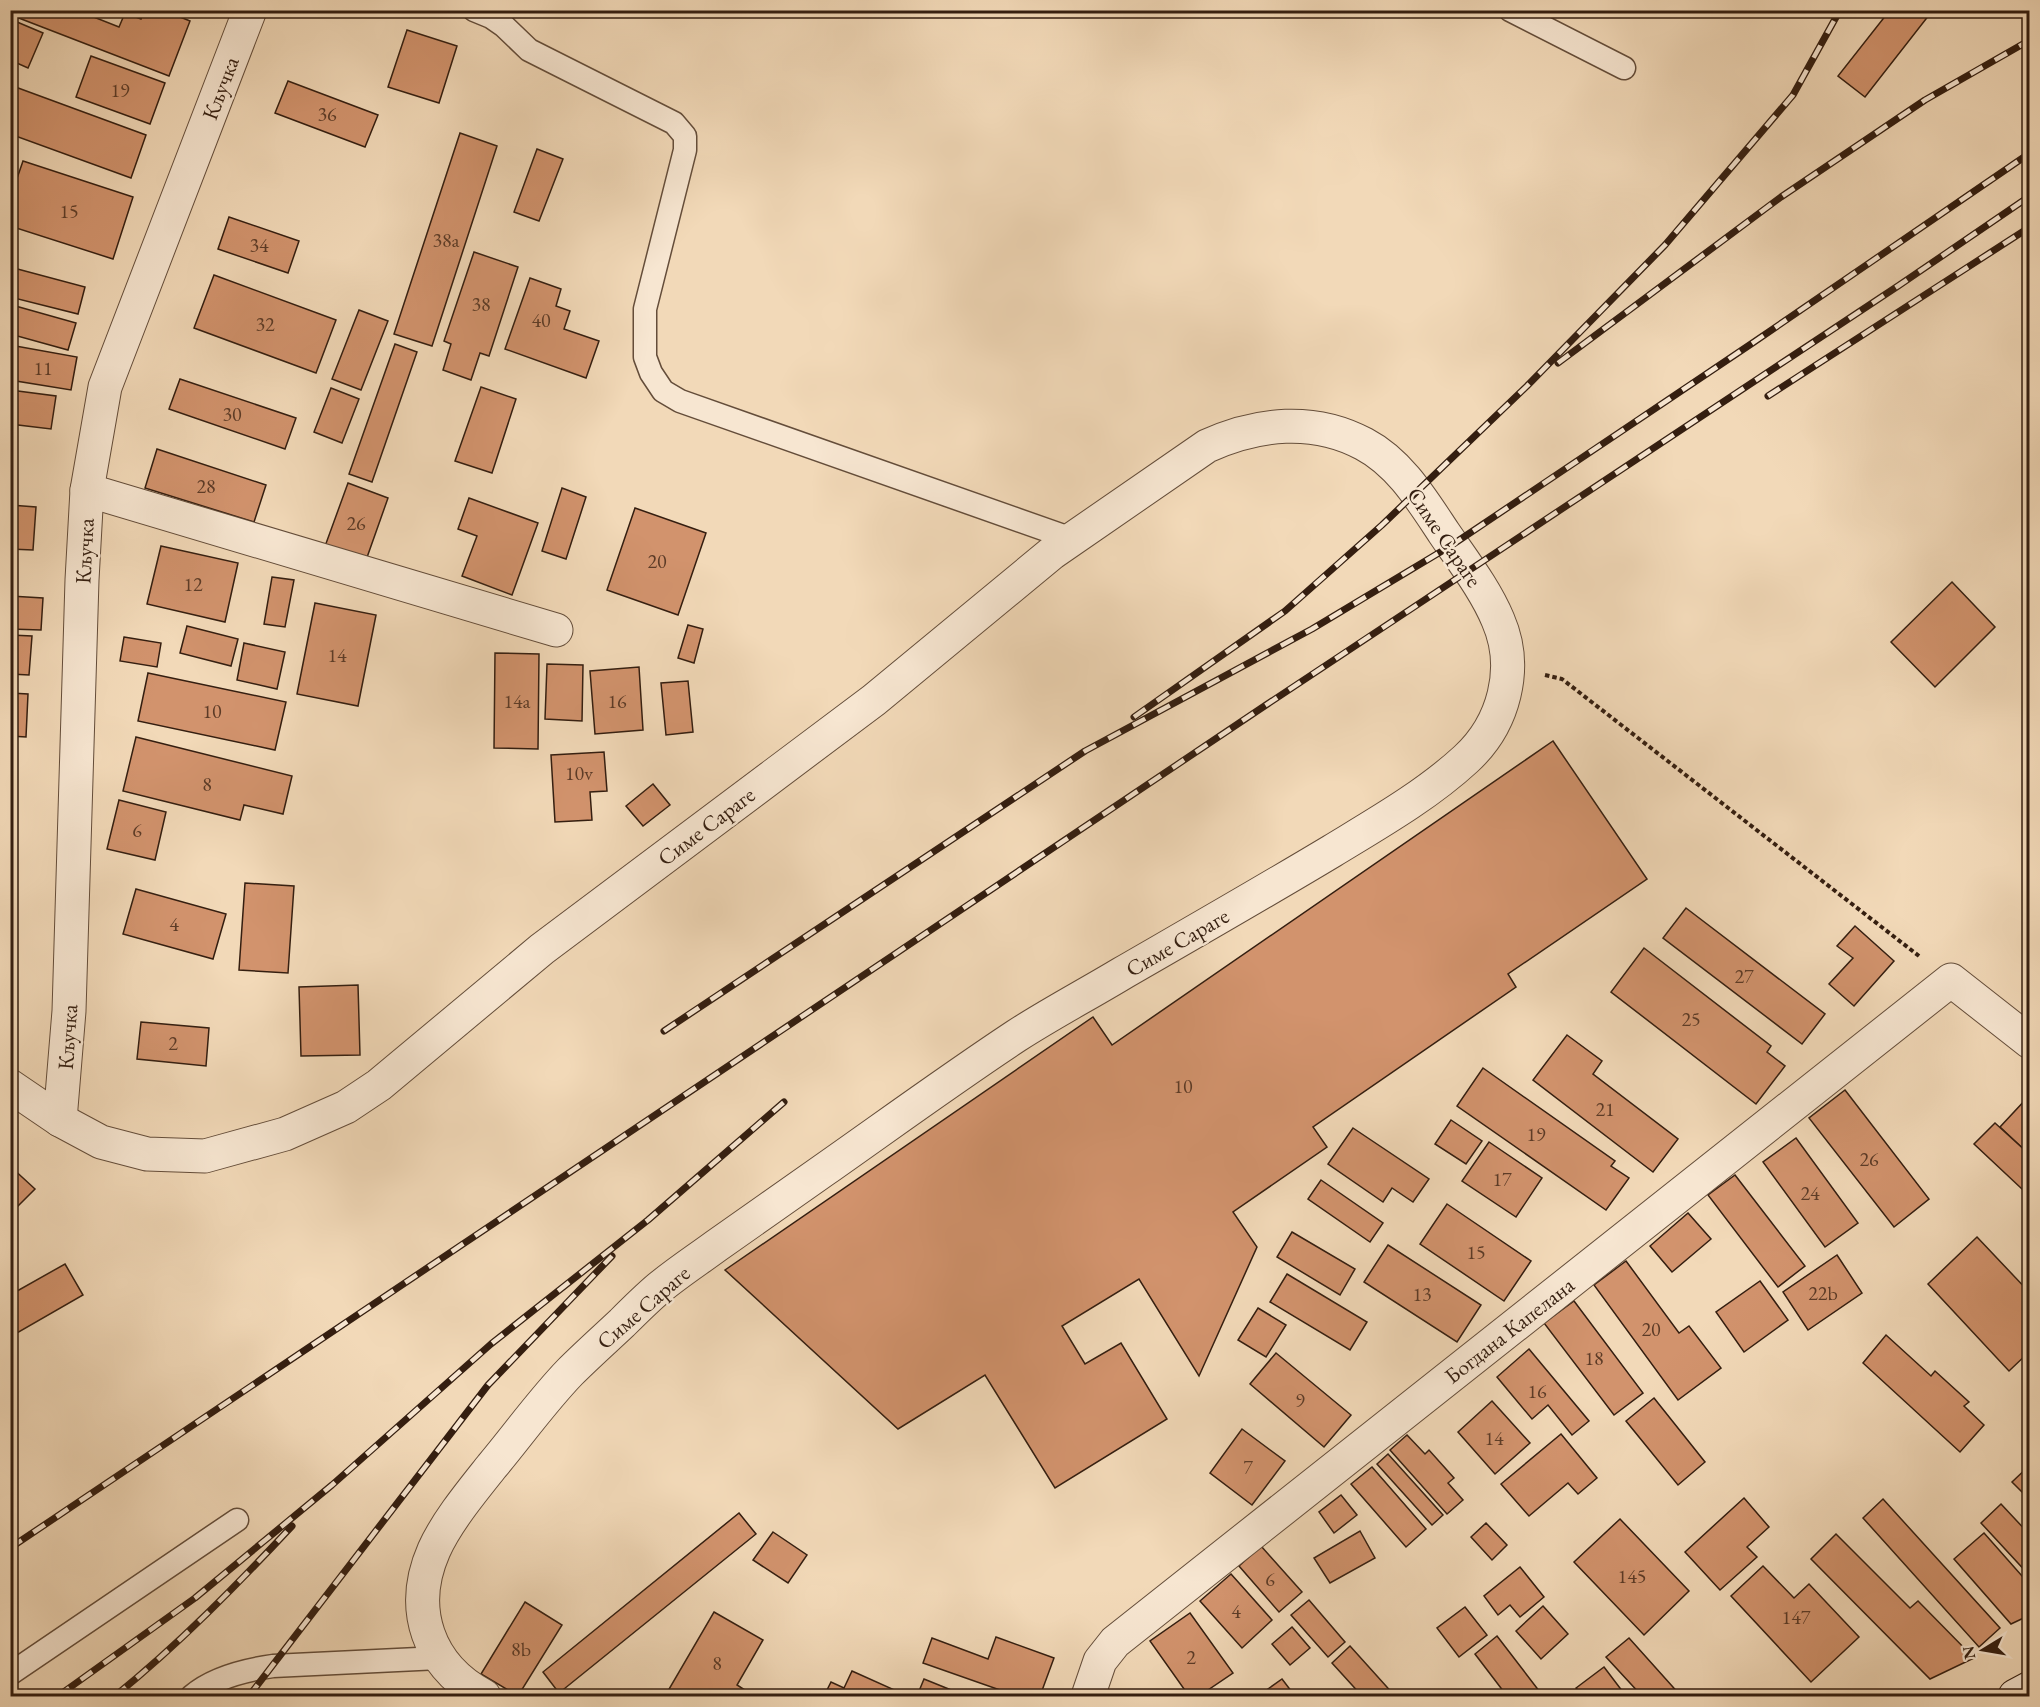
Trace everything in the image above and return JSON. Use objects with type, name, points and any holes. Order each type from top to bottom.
[{"type":"street","name":"Кључка","points":[[60,1120],[69,1011],[82,580],[87,490],[105,387],[250,10]]},
{"type":"street","name":"Симе Сараге","points":[[10,1086],[60,1120],[102,1142],[147,1154],[206,1156],[285,1134],[346,1107],[379,1085],[542,949],[874,700],[1052,553],[1207,446],[1227,436],[1248,430],[1303,425],[1331,430],[1364,444],[1378,453],[1416,492],[1483,591],[1502,631],[1507,665],[1503,702],[1495,723],[1484,739],[1469,757],[1446,776],[1385,819],[1020,1034],[780,1200],[659,1287],[567,1375],[466,1499],[434,1550],[425,1582],[423,1613],[428,1637],[439,1658],[458,1678],[484,1696]]},
{"type":"street","points":[[87,490],[556,630]]},
{"type":"street","points":[[1951,980],[2030,1042]]},
{"type":"street","name":"Богдана Капелана","points":[[1088,1696],[1100,1661],[1115,1642],[1951,980]]},
{"type":"street","points":[[2015,1696],[2030,1688]]},
{"type":"lane","points":[[474,10],[504,26],[529,50],[674,123],[685,136],[686,150],[645,309],[645,357],[651,373],[663,391],[680,401],[1072,539]]},
{"type":"lane","points":[[1510,10],[1624,68]]},
{"type":"lane","points":[[10,1674],[237,1520]]},
{"type":"lane","points":[[192,1696],[204,1686],[252,1669],[439,1658]]},
{"type":"path","points":[[1507,665],[1562,679],[1951,980]]},
{"type":"building","points":[[13,10],[76,10],[119,27],[125,13],[141,19],[144,10],[163,10],[190,21],[169,76],[11,15]]},
{"type":"building","points":[[1890,10],[1933,10],[1865,97],[1838,76]]},
{"type":"building","points":[[10,19],[43,33],[28,68],[10,60]]},
{"type":"building","points":[[407,30],[457,46],[439,103],[388,87]]},
{"type":"building","points":[[91,56],[165,83],[150,124],[76,97]]},
{"type":"building","points":[[288,81],[378,115],[365,147],[275,113]]},
{"type":"building","points":[[10,85],[146,135],[131,178],[10,134]]},
{"type":"building","points":[[460,133],[497,146],[432,346],[394,334]]},
{"type":"building","points":[[537,149],[563,159],[539,221],[514,212]]},
{"type":"building","points":[[23,161],[133,197],[113,259],[10,226],[10,189],[13,190]]},
{"type":"building","points":[[229,217],[299,241],[288,273],[218,249]]},
{"type":"building","points":[[474,252],[518,267],[489,356],[480,353],[471,380],[443,370],[451,344],[444,341]]},
{"type":"building","points":[[10,267],[85,287],[78,314],[10,297]]},
{"type":"building","points":[[214,275],[336,320],[316,373],[194,328]]},
{"type":"building","points":[[530,278],[561,289],[556,306],[570,311],[564,329],[599,341],[586,378],[505,349]]},
{"type":"building","points":[[12,305],[76,323],[68,350],[10,334]]},
{"type":"building","points":[[359,310],[388,321],[361,390],[332,379]]},
{"type":"building","points":[[395,344],[417,352],[372,482],[349,474]]},
{"type":"building","points":[[10,345],[77,357],[71,390],[10,380]]},
{"type":"building","points":[[180,379],[296,418],[285,449],[169,409]]},
{"type":"building","points":[[481,387],[516,399],[492,473],[455,461]]},
{"type":"building","points":[[331,388],[359,399],[342,443],[314,432]]},
{"type":"building","points":[[10,390],[56,396],[51,429],[10,424]]},
{"type":"building","points":[[157,449],[266,485],[254,522],[145,488]]},
{"type":"building","points":[[348,483],[388,498],[365,563],[324,549]]},
{"type":"building","points":[[562,488],[586,497],[566,559],[542,551]]},
{"type":"building","points":[[469,498],[538,523],[512,595],[462,576],[477,536],[458,529]]},
{"type":"building","points":[[10,505],[36,507],[33,550],[10,549]]},
{"type":"building","points":[[635,508],[706,533],[678,615],[607,590]]},
{"type":"building","points":[[161,546],[238,563],[225,622],[147,604]]},
{"type":"building","points":[[272,577],[294,580],[285,627],[264,624]]},
{"type":"building","points":[[1952,582],[1995,627],[1935,687],[1891,642]]},
{"type":"building","points":[[10,596],[43,598],[41,630],[10,629]]},
{"type":"building","points":[[315,603],[376,615],[358,706],[297,694]]},
{"type":"building","points":[[688,625],[703,629],[694,663],[678,658]]},
{"type":"building","points":[[187,626],[238,639],[231,666],[180,653]]},
{"type":"building","points":[[10,635],[32,636],[29,675],[10,674]]},
{"type":"building","points":[[124,637],[161,643],[157,667],[120,661]]},
{"type":"building","points":[[244,643],[285,652],[277,689],[237,680]]},
{"type":"building","points":[[495,653],[539,654],[538,749],[494,748]]},
{"type":"building","points":[[547,664],[583,665],[582,721],[545,719]]},
{"type":"building","points":[[639,667],[643,730],[595,734],[590,671]]},
{"type":"building","points":[[148,673],[286,702],[275,750],[138,721]]},
{"type":"building","points":[[688,681],[693,732],[666,735],[661,683]]},
{"type":"building","points":[[10,693],[28,694],[26,737],[10,736]]},
{"type":"building","points":[[136,737],[292,776],[283,814],[244,805],[240,820],[123,791]]},
{"type":"building","points":[[1553,741],[1647,879],[1508,974],[1516,987],[1313,1127],[1327,1147],[1233,1212],[1257,1247],[1199,1376],[1139,1279],[1062,1326],[1085,1364],[1121,1343],[1167,1419],[1055,1488],[985,1375],[898,1429],[725,1270],[1093,1017],[1112,1045]]},
{"type":"building","points":[[604,752],[607,791],[590,792],[592,820],[555,822],[551,755]]},
{"type":"building","points":[[653,784],[670,805],[643,826],[626,806]]},
{"type":"building","points":[[119,800],[166,812],[155,860],[107,849]]},
{"type":"building","points":[[245,883],[294,886],[288,973],[239,970]]},
{"type":"building","points":[[136,889],[226,914],[213,959],[123,934]]},
{"type":"building","points":[[1686,908],[1825,1014],[1802,1044],[1663,938]]},
{"type":"building","points":[[1855,926],[1894,961],[1854,1006],[1829,984],[1853,958],[1837,946]]},
{"type":"building","points":[[1644,948],[1771,1046],[1767,1052],[1785,1066],[1756,1104],[1611,992]]},
{"type":"building","points":[[358,985],[360,1055],[301,1056],[299,987]]},
{"type":"building","points":[[141,1022],[209,1028],[206,1066],[137,1059]]},
{"type":"building","points":[[1567,1035],[1602,1061],[1593,1074],[1678,1139],[1653,1172],[1533,1080]]},
{"type":"building","points":[[1483,1068],[1615,1161],[1611,1166],[1629,1178],[1606,1210],[1457,1106]]},
{"type":"building","points":[[1845,1090],[1929,1199],[1894,1227],[1809,1118]]},
{"type":"building","points":[[2028,1097],[2030,1098],[2030,1155],[2000,1127]]},
{"type":"building","points":[[1451,1120],[1482,1141],[1466,1164],[1435,1144]]},
{"type":"building","points":[[1995,1123],[2030,1155],[2030,1181],[2022,1189],[1974,1144]]},
{"type":"building","points":[[1353,1128],[1429,1179],[1413,1202],[1392,1188],[1383,1202],[1328,1164]]},
{"type":"building","points":[[1796,1138],[1858,1223],[1825,1247],[1763,1162]]},
{"type":"building","points":[[1489,1142],[1542,1178],[1516,1217],[1462,1181]]},
{"type":"building","points":[[10,1166],[35,1189],[10,1214]]},
{"type":"building","points":[[1735,1175],[1805,1266],[1778,1287],[1708,1195]]},
{"type":"building","points":[[1321,1180],[1383,1223],[1370,1242],[1308,1199]]},
{"type":"building","points":[[1447,1204],[1531,1261],[1504,1301],[1420,1244]]},
{"type":"building","points":[[1688,1213],[1711,1239],[1672,1272],[1650,1246]]},
{"type":"building","points":[[1292,1232],[1355,1269],[1340,1295],[1277,1257]]},
{"type":"building","points":[[1977,1237],[2030,1293],[2030,1351],[2009,1371],[1928,1284]]},
{"type":"building","points":[[1388,1245],[1481,1305],[1457,1342],[1364,1282]]},
{"type":"building","points":[[1837,1255],[1862,1293],[1808,1330],[1783,1292]]},
{"type":"building","points":[[1626,1261],[1679,1333],[1689,1326],[1721,1368],[1678,1400],[1594,1285]]},
{"type":"building","points":[[65,1264],[83,1295],[10,1337],[10,1295]]},
{"type":"building","points":[[1287,1274],[1367,1322],[1350,1350],[1270,1302]]},
{"type":"building","points":[[1760,1281],[1788,1320],[1744,1352],[1716,1312]]},
{"type":"building","points":[[1574,1301],[1643,1393],[1614,1415],[1544,1323]]},
{"type":"building","points":[[1258,1308],[1286,1325],[1266,1357],[1238,1340]]},
{"type":"building","points":[[1886,1335],[1931,1376],[1935,1371],[1969,1402],[1964,1406],[1984,1425],[1960,1452],[1863,1363]]},
{"type":"building","points":[[1529,1349],[1589,1421],[1572,1435],[1548,1405],[1532,1419],[1497,1377]]},
{"type":"building","points":[[1276,1353],[1351,1415],[1324,1447],[1250,1384]]},
{"type":"building","points":[[1654,1398],[1705,1462],[1678,1485],[1626,1421]]},
{"type":"building","points":[[1492,1401],[1530,1443],[1495,1474],[1458,1432]]},
{"type":"building","points":[[1242,1429],[1285,1461],[1252,1505],[1210,1473]]},
{"type":"building","points":[[1561,1434],[1597,1478],[1578,1494],[1568,1483],[1529,1516],[1501,1484]]},
{"type":"building","points":[[1407,1435],[1425,1454],[1429,1450],[1454,1478],[1448,1483],[1463,1500],[1447,1514],[1390,1450]]},
{"type":"building","points":[[1388,1454],[1443,1515],[1432,1525],[1377,1464]]},
{"type":"building","points":[[2030,1465],[2030,1500],[2012,1482]]},
{"type":"building","points":[[1372,1467],[1426,1529],[1406,1547],[1351,1484]]},
{"type":"building","points":[[1341,1495],[1357,1515],[1334,1533],[1319,1512]]},
{"type":"building","points":[[1744,1498],[1769,1527],[1747,1547],[1757,1557],[1720,1590],[1685,1552]]},
{"type":"building","points":[[1883,1499],[2000,1628],[1979,1647],[1863,1518]]},
{"type":"building","points":[[2001,1504],[2030,1535],[2030,1576],[1981,1523]]},
{"type":"building","points":[[739,1513],[756,1534],[559,1693],[543,1672]]},
{"type":"building","points":[[1620,1519],[1689,1591],[1644,1635],[1574,1562]]},
{"type":"building","points":[[1486,1523],[1507,1545],[1492,1560],[1471,1537]]},
{"type":"building","points":[[1360,1531],[1375,1558],[1330,1583],[1314,1558]]},
{"type":"building","points":[[773,1532],[807,1555],[788,1583],[753,1560]]},
{"type":"building","points":[[1984,1533],[2030,1585],[2030,1615],[2011,1624],[1954,1559]]},
{"type":"building","points":[[1836,1534],[1910,1608],[1918,1601],[1974,1658],[1930,1679],[1811,1559]]},
{"type":"building","points":[[1261,1546],[1302,1592],[1279,1612],[1239,1566]]},
{"type":"building","points":[[1763,1566],[1794,1598],[1809,1584],[1859,1637],[1811,1682],[1731,1596]]},
{"type":"building","points":[[1520,1567],[1544,1597],[1520,1617],[1510,1605],[1498,1615],[1484,1596]]},
{"type":"building","points":[[1231,1574],[1272,1620],[1242,1648],[1200,1601]]},
{"type":"building","points":[[1309,1600],[1345,1642],[1328,1657],[1291,1615]]},
{"type":"building","points":[[525,1602],[562,1625],[518,1696],[481,1674]]},
{"type":"building","points":[[1543,1606],[1568,1634],[1541,1659],[1516,1631]]},
{"type":"building","points":[[1465,1607],[1487,1635],[1459,1657],[1437,1628]]},
{"type":"building","points":[[714,1612],[763,1640],[737,1685],[748,1692],[745,1696],[665,1696]]},
{"type":"building","points":[[1190,1613],[1233,1673],[1199,1696],[1189,1696],[1150,1641]]},
{"type":"building","points":[[1292,1627],[1310,1648],[1290,1665],[1272,1644]]},
{"type":"building","points":[[1497,1636],[1543,1696],[1507,1696],[1475,1654]]},
{"type":"building","points":[[996,1637],[1054,1658],[1040,1696],[1017,1696],[923,1663],[932,1638],[988,1659]]},
{"type":"building","points":[[1629,1638],[1681,1696],[1642,1696],[1606,1657]]},
{"type":"building","points":[[1350,1646],[1395,1696],[1362,1696],[1332,1663]]},
{"type":"building","points":[[1604,1667],[1626,1696],[1583,1696],[1576,1688]]},
{"type":"building","points":[[852,1671],[899,1692],[897,1696],[824,1696],[831,1682],[844,1688]]},
{"type":"building","points":[[924,1679],[966,1696],[917,1696]]},
{"type":"building","points":[[1282,1679],[1295,1696],[1258,1696]]},
{"type":"railway","points":[[1134,717],[1285,611],[1382,525],[1527,386],[1665,245],[1793,95],[1840,10]]},
{"type":"railway","points":[[1558,363],[1781,197],[1925,100],[2030,40]]},
{"type":"railway","points":[[664,1031],[1085,751],[1312,629],[1452,545],[2030,153]]},
{"type":"railway","points":[[10,1548],[1266,705],[2030,196]]},
{"type":"railway","points":[[1768,396],[2030,227]]},
{"type":"railway","points":[[58,1696],[195,1598],[332,1485],[491,1344],[648,1220],[784,1102]]},
{"type":"railway","points":[[249,1696],[488,1385],[612,1256]]},
{"type":"railway","points":[[115,1696],[207,1614],[292,1526]]}]
